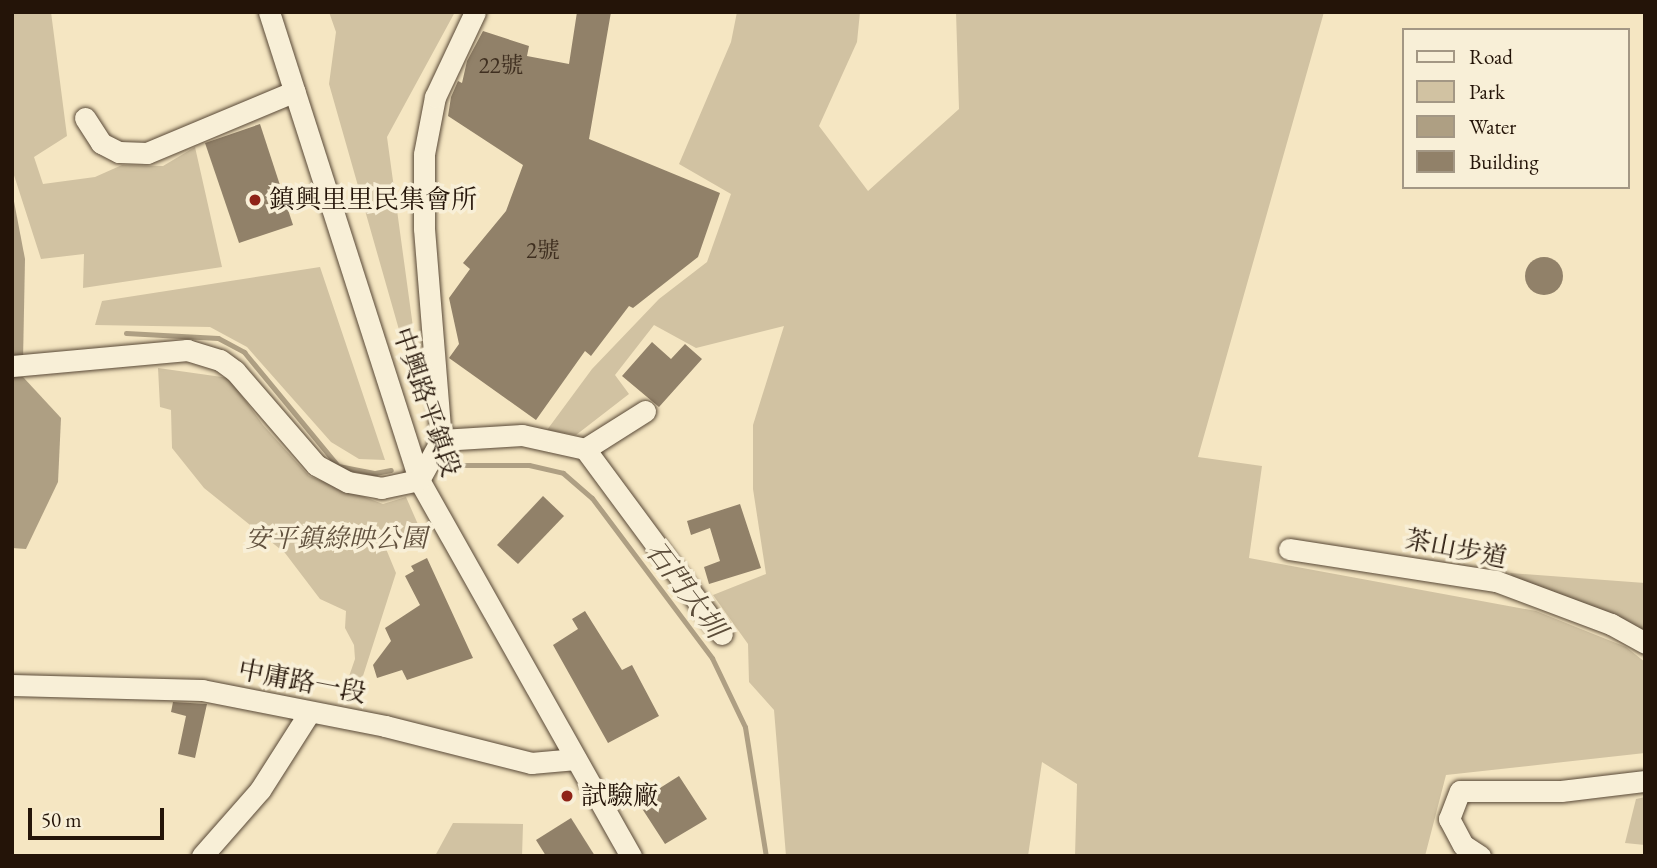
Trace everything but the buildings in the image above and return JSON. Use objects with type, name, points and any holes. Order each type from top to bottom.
[{"type":"street","name":"中興路平鎮段","points":[[269,12],[419,480],[631,856]]},
{"type":"street","points":[[12,366],[187,350],[220,360],[235,370],[316,465],[348,482],[381,488],[419,480],[441,440],[424,228],[424,154],[435,97],[475,12]]},
{"type":"street","points":[[85,118],[101,143],[119,152],[147,153],[295,91]]},
{"type":"street","points":[[585,449],[645,411]]},
{"type":"street","points":[[441,440],[522,436],[585,449],[722,634]]},
{"type":"street","name":"茶山步道","points":[[1289,549],[1496,581],[1611,624],[1645,643]]},
{"type":"street","name":"中庸路一段","points":[[12,685],[202,690],[385,726],[531,763],[576,759]]},
{"type":"street","points":[[202,856],[260,790],[309,713]]},
{"type":"street","points":[[1480,856],[1463,845],[1449,819],[1460,791],[1561,791],[1645,781]]},
{"type":"green space","points":[[12,12],[51,12],[67,136],[34,157],[43,184],[95,177],[122,165],[163,166],[195,147],[222,267],[83,288],[84,254],[41,259],[12,169]]},
{"type":"green space","points":[[329,12],[455,12],[387,137],[422,393],[417,393],[329,84],[336,32]]},
{"type":"green space","points":[[737,12],[860,12],[857,42],[819,126],[868,191],[959,109],[956,12],[1324,12],[1198,457],[1262,466],[1249,558],[1536,611],[1626,647],[1645,662],[1645,753],[1446,775],[1425,856],[1075,856],[1077,784],[1042,762],[1028,856],[786,856],[774,710],[749,682],[748,644],[713,595],[766,574],[753,489],[753,425],[784,326],[696,348],[654,325],[615,375],[629,394],[576,435],[547,430],[592,369],[659,299],[707,262],[731,194],[679,164],[731,42]]},
{"type":"green space","points":[[320,267],[385,460],[359,459],[331,442],[247,347],[210,327],[95,325],[102,301]]},
{"type":"green space","name":"安平鎮綠映公園","points":[[158,368],[229,378],[263,425],[309,476],[383,504],[406,497],[420,529],[384,544],[396,573],[362,679],[345,688],[355,659],[354,645],[345,628],[346,611],[320,599],[285,553],[204,488],[172,448],[171,410],[160,407]]},
{"type":"green space","points":[[1510,573],[1645,583],[1645,634],[1519,584]]},
{"type":"green space","points":[[1645,797],[1645,845],[1625,843],[1636,799]]},
{"type":"green space","points":[[453,823],[523,824],[522,856],[435,856]]},
{"type":"water","points":[[12,191],[25,259],[23,361],[12,360]]},
{"type":"water","points":[[12,377],[23,377],[61,418],[58,482],[26,549],[12,548]]},
{"type":"waterway","name":"石門大圳","points":[[126,333],[218,338],[244,352],[338,466],[375,473],[391,470]]},
{"type":"waterway","name":"石門大圳","points":[[454,465],[529,465],[563,473],[592,498],[712,658],[745,727],[766,856]]},
{"type":"place","name":"鎮興里里民集會所","points":[[255,200]]},
{"type":"place","name":"試驗廠","points":[[567,796]]}]
